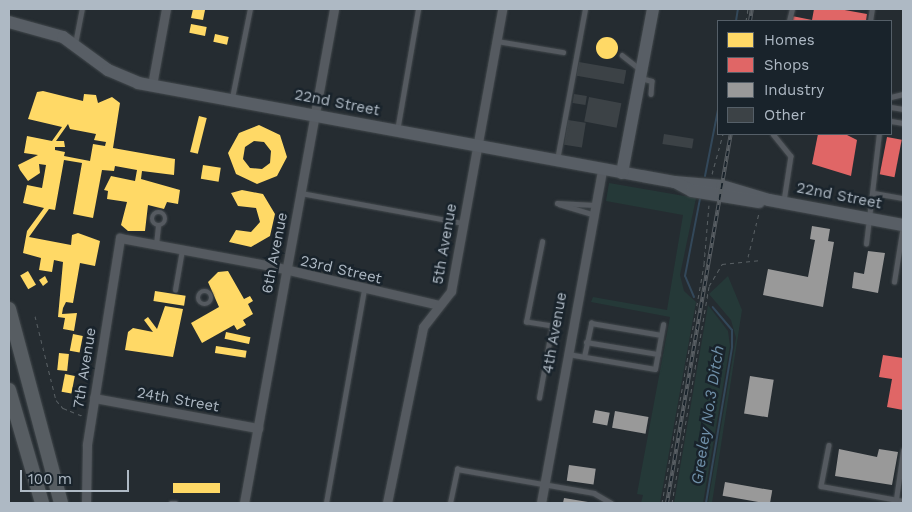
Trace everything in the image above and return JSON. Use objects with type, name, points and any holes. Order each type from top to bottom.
[{"type":"main road","points":[[9,310],[61,503]]},
{"type":"main road","points":[[9,390],[42,503]]},
{"type":"street","points":[[152,85],[166,9]]},
{"type":"street","name":"6th Avenue","points":[[244,503],[334,9]]},
{"type":"street","name":"5th Avenue","points":[[387,503],[423,327],[439,305],[448,300],[451,291],[502,9]]},
{"type":"street","points":[[622,173],[653,9]]},
{"type":"street","name":"22nd Street","points":[[9,22],[51,31],[76,44],[124,79],[674,182],[765,201],[784,202],[903,225]]},
{"type":"street","name":"4th Avenue","points":[[541,503],[602,169]]},
{"type":"street","name":"23rd Street","points":[[120,238],[286,271],[364,290],[439,305]]},
{"type":"street","name":"7th Avenue","points":[[86,503],[91,419],[120,238]]},
{"type":"street","name":"24th Street","points":[[94,398],[258,428]]},
{"type":"lane","points":[[76,44],[82,9]]},
{"type":"lane","points":[[232,100],[250,9]]},
{"type":"lane","points":[[397,131],[418,9]]},
{"type":"lane","points":[[557,161],[585,9]]},
{"type":"lane","points":[[496,41],[562,52]]},
{"type":"lane","points":[[622,55],[641,74],[652,81],[651,94]]},
{"type":"lane","points":[[774,135],[791,156],[784,202]]},
{"type":"lane","points":[[879,135],[870,188],[874,193],[903,198]]},
{"type":"lane","points":[[301,193],[463,224]]},
{"type":"lane","points":[[866,244],[874,193]]},
{"type":"lane","points":[[595,210],[557,203],[595,210]]},
{"type":"lane","points":[[894,282],[901,250],[903,225]]},
{"type":"lane","points":[[156,245],[158,226]]},
{"type":"lane","points":[[539,398],[552,326],[526,322],[542,242]]},
{"type":"lane","points":[[175,290],[182,250]]},
{"type":"lane","points":[[326,503],[364,290]]},
{"type":"lane","points":[[584,357],[590,323],[661,335]]},
{"type":"lane","points":[[568,354],[655,369],[663,325]]},
{"type":"lane","points":[[586,342],[658,354]]},
{"type":"lane","points":[[829,445],[821,486],[903,501]]},
{"type":"lane","points":[[896,499],[903,451]]},
{"type":"lane","points":[[450,503],[457,468],[594,493],[611,503]]},
{"type":"lane","points":[[171,503],[176,503]]},
{"type":"path","points":[[662,503],[704,264],[710,189],[723,135]]},
{"type":"path","points":[[748,258],[765,201]]},
{"type":"path","points":[[672,503],[710,286],[722,264],[748,258],[760,260]]},
{"type":"path","points":[[35,316],[56,400],[62,408],[91,419]]},
{"type":"green space","points":[[609,183],[696,198],[680,275],[684,291],[696,302],[660,503],[641,503],[643,495],[637,494],[670,317],[591,302],[593,297],[667,310],[683,215],[606,201]]},
{"type":"green space","points":[[728,276],[742,310],[712,503],[708,503],[736,338],[731,320],[709,294]]},
{"type":"green space","points":[[708,305],[728,331],[730,346],[703,503],[674,503]]},
{"type":"building: Homes","points":[[193,9],[205,10],[203,20],[191,18]]},
{"type":"building: Homes","points":[[191,24],[207,27],[205,36],[189,33]]},
{"type":"building: Homes","points":[[215,34],[229,37],[227,45],[213,42]]},
{"type":"building: Homes","points":[[607,37],[615,40],[618,48],[615,56],[607,59],[599,56],[596,48],[599,40]]},
{"type":"building: Homes","points":[[43,91],[83,101],[84,94],[96,95],[98,103],[112,97],[120,103],[113,148],[175,159],[174,175],[142,171],[141,179],[180,190],[178,204],[167,202],[164,209],[148,205],[145,231],[128,231],[121,225],[127,202],[107,199],[108,191],[104,190],[111,176],[135,181],[137,170],[115,166],[114,171],[102,170],[93,218],[73,214],[82,163],[64,160],[55,210],[49,209],[29,237],[71,245],[72,235],[78,233],[100,241],[95,266],[80,263],[73,303],[66,302],[63,308],[62,314],[77,313],[74,331],[63,329],[65,318],[58,317],[63,262],[54,260],[52,272],[39,270],[41,258],[23,253],[27,231],[44,208],[23,203],[27,185],[42,188],[46,165],[39,164],[40,173],[28,181],[18,165],[38,155],[24,153],[27,136],[52,141],[62,127],[28,119],[37,92]],"holes":[[[68,124],[70,129],[96,134],[94,140],[106,142],[105,146],[93,144],[90,161],[64,156],[65,152],[55,150],[55,147],[65,147],[64,141],[56,141]]]},
{"type":"building: Homes","points":[[199,116],[207,118],[198,154],[190,152]]},
{"type":"building: Homes","points":[[259,125],[280,135],[287,157],[277,176],[257,184],[236,174],[228,153],[239,133]],"holes":[[[254,141],[264,142],[271,151],[270,163],[262,169],[250,168],[243,159],[245,147]]]},
{"type":"building: Homes","points":[[203,165],[221,168],[219,182],[201,179]]},
{"type":"building: Homes","points":[[242,190],[263,194],[275,214],[270,236],[251,247],[229,242],[236,230],[251,232],[260,222],[256,208],[238,206],[231,193]]},
{"type":"building: Homes","points":[[28,271],[36,285],[28,289],[20,276]]},
{"type":"building: Homes","points":[[228,271],[244,299],[250,296],[253,301],[248,304],[253,314],[243,320],[246,325],[237,330],[234,325],[202,343],[191,323],[219,307],[208,282],[218,272]]},
{"type":"building: Homes","points":[[45,276],[48,282],[43,286],[39,280]]},
{"type":"building: Homes","points":[[155,291],[186,296],[184,306],[153,301]]},
{"type":"building: Homes","points":[[165,306],[183,309],[173,357],[125,350],[128,332],[133,328],[153,332],[144,320],[148,317],[157,329]]},
{"type":"building: Homes","points":[[226,332],[250,337],[249,344],[225,339]]},
{"type":"building: Homes","points":[[73,334],[83,336],[80,353],[70,351]]},
{"type":"building: Homes","points":[[216,346],[247,351],[246,358],[215,353]]},
{"type":"building: Homes","points":[[59,353],[69,354],[67,371],[57,370]]},
{"type":"building: Homes","points":[[65,374],[75,376],[71,394],[62,392]]},
{"type":"building: Homes","points":[[173,483],[220,483],[220,493],[173,493]]},
{"type":"building: Shops","points":[[814,9],[839,9],[867,14],[866,20],[812,20]]},
{"type":"building: Shops","points":[[792,16],[812,20],[791,20]]},
{"type":"building: Shops","points":[[818,135],[847,135],[857,140],[851,176],[812,164]]},
{"type":"building: Shops","points":[[887,137],[902,140],[894,177],[880,174]]},
{"type":"building: Shops","points":[[883,355],[903,358],[903,410],[887,407],[892,379],[879,377]]},
{"type":"building: Industry","points":[[812,226],[830,229],[828,241],[834,242],[823,307],[763,295],[768,269],[808,277],[815,240],[810,239]]},
{"type":"building: Industry","points":[[868,251],[885,253],[878,293],[852,288],[854,272],[864,274]]},
{"type":"building: Industry","points":[[750,376],[774,380],[768,417],[744,414]]},
{"type":"building: Industry","points":[[595,410],[610,413],[607,426],[593,423]]},
{"type":"building: Industry","points":[[615,411],[648,417],[646,434],[612,428]]},
{"type":"building: Industry","points":[[839,449],[877,457],[879,449],[898,452],[892,485],[835,476]]},
{"type":"building: Industry","points":[[569,465],[596,469],[594,485],[567,481]]},
{"type":"building: Industry","points":[[725,482],[772,490],[770,503],[723,496]]},
{"type":"building: Industry","points":[[564,498],[588,502],[588,503],[563,503]]},
{"type":"building: Other","points":[[579,62],[626,70],[624,84],[577,76]]},
{"type":"building: Other","points":[[574,94],[587,96],[585,105],[573,103]]},
{"type":"building: Other","points":[[589,97],[621,103],[617,128],[584,122]]},
{"type":"building: Other","points":[[568,120],[586,123],[582,148],[564,145]]},
{"type":"building: Other","points":[[664,134],[694,139],[692,149],[662,144]]},
{"type":"waterway","points":[[736,20],[738,9]]},
{"type":"waterway","points":[[705,176],[717,115]]},
{"type":"waterway","points":[[694,297],[685,276],[700,199]]},
{"type":"waterway","name":"Greeley No.3 Ditch","points":[[706,503],[732,347],[732,330],[713,307]]},
{"type":"railway","points":[[750,20],[752,9]]},
{"type":"railway","points":[[667,503],[731,135]]}]
